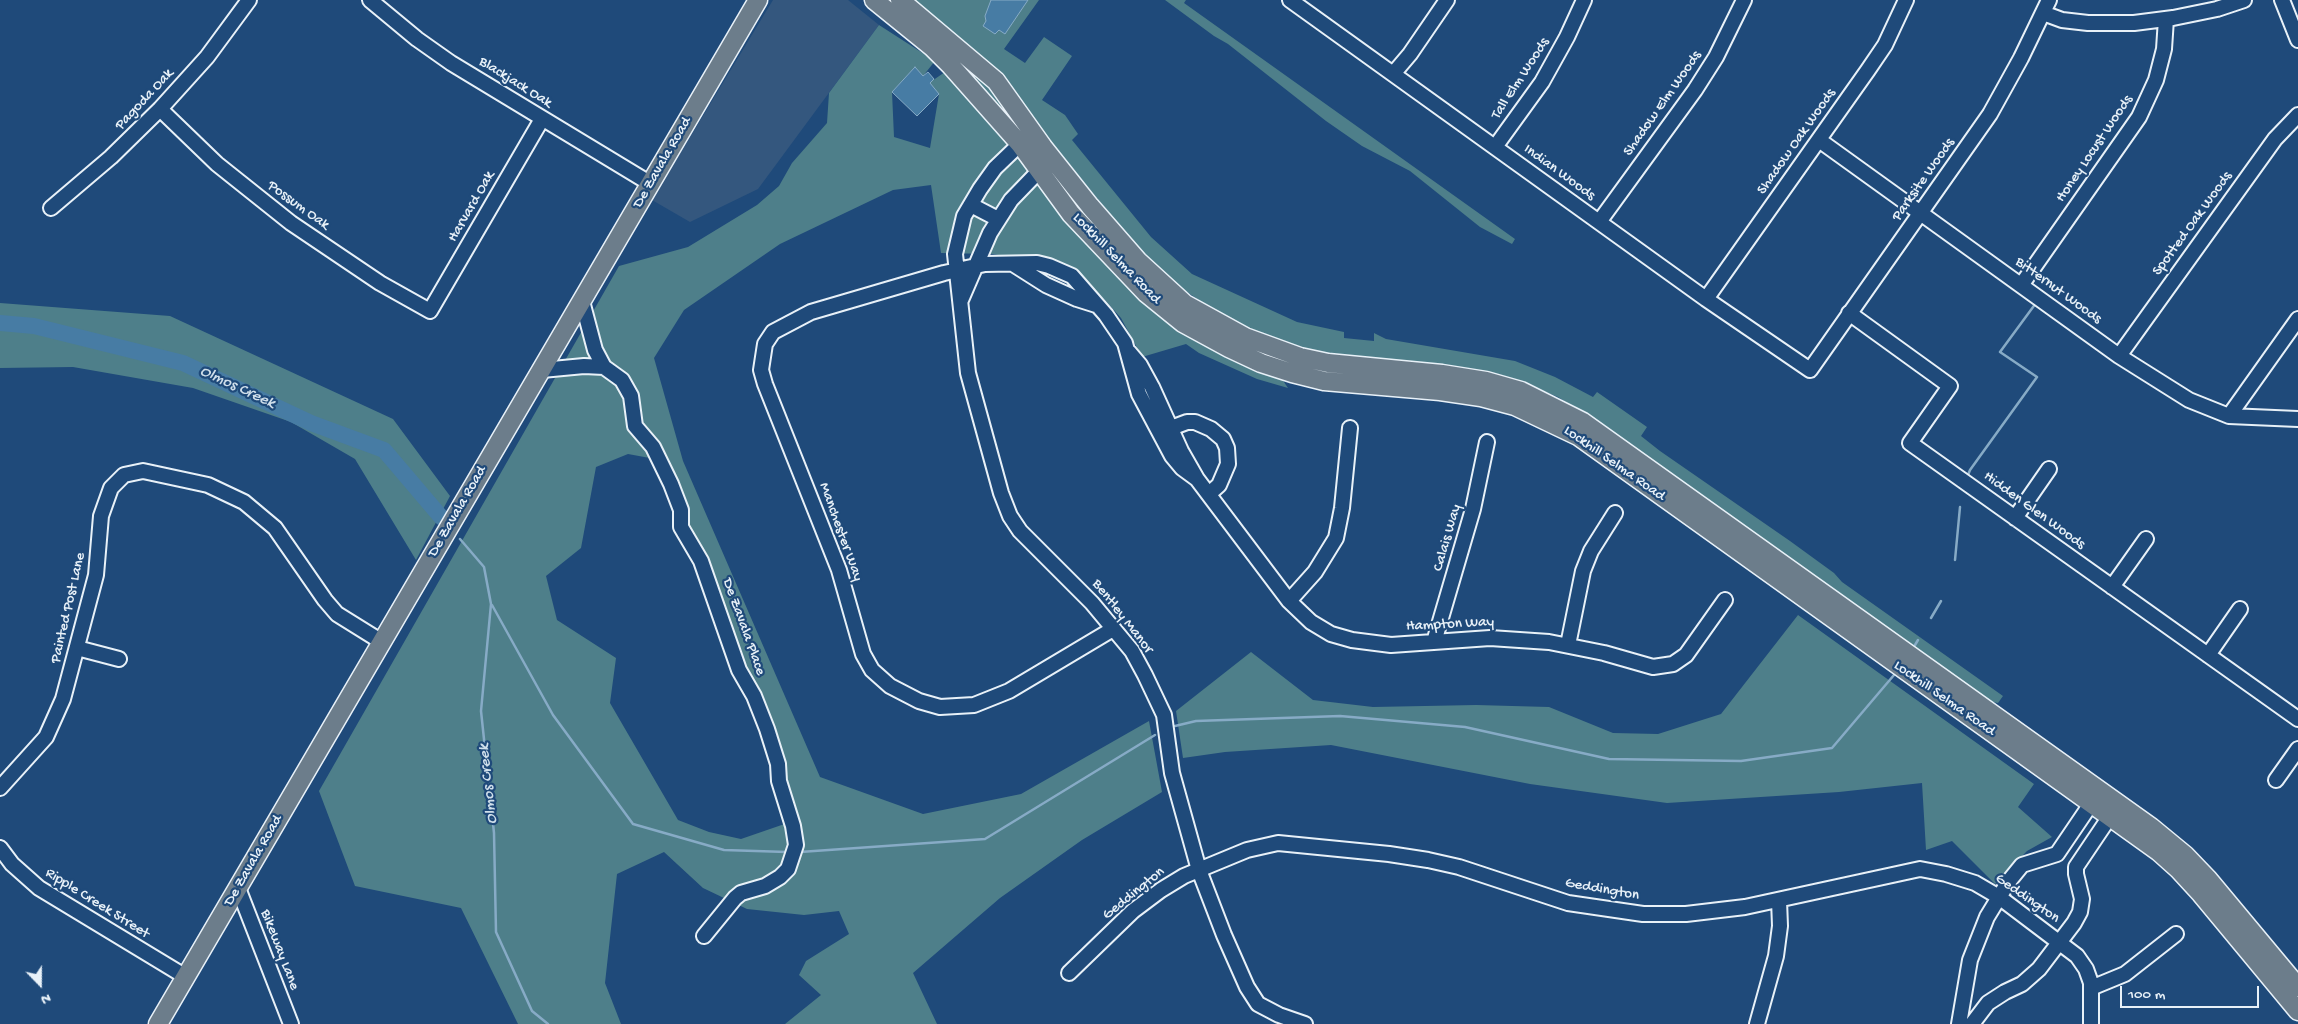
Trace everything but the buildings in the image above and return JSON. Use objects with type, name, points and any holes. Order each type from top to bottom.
[{"type":"main road","name":"De Zavala Road","points":[[158,1024],[758,0]]},
{"type":"main road","name":"Lockhill Selma Road","points":[[874,0],[932,47],[1020,144],[1071,214],[1146,293],[1182,323],[1208,338],[1261,363],[1324,381],[1486,381],[1521,391],[1577,418],[1756,554],[2096,797],[2185,855],[2298,1012]]},
{"type":"main road","name":"Lockhill Selma Road","points":[[900,0],[996,81],[1043,147],[1090,206],[1138,261],[1185,304],[1217,323],[1260,343],[1300,357],[1441,382]]},
{"type":"main road","name":"Lockhill Selma Road","points":[[2238,927],[2298,987]]},
{"type":"street","name":"Pagoda Oak","points":[[51,208],[112,158],[160,109],[207,57],[249,0]]},
{"type":"street","name":"Blackjack Oak","points":[[370,0],[451,63],[651,184]]},
{"type":"street","name":"Indian Woods","points":[[1290,0],[1706,299],[1810,370]]},
{"type":"street","points":[[1393,74],[1410,54],[1447,0]]},
{"type":"street","name":"Tall Elm Woods","points":[[1495,147],[1550,69],[1584,0]]},
{"type":"street","name":"Shadow Elm Woods","points":[[1599,222],[1695,90],[1716,57],[1744,0]]},
{"type":"street","name":"Shadow Oak Woods","points":[[1706,299],[1885,45],[1906,0]]},
{"type":"street","name":"Parksite Woods","points":[[1810,370],[1921,214],[2003,92],[2049,0]]},
{"type":"street","points":[[2043,13],[2062,20],[2088,23],[2134,23],[2217,9],[2244,0]]},
{"type":"street","points":[[2282,0],[2298,40]]},
{"type":"street","name":"Honey Locust Woods","points":[[2022,284],[2139,117],[2156,80],[2164,49],[2166,19]]},
{"type":"street","name":"Possum Oak","points":[[160,109],[217,164],[291,223],[380,283],[430,311]]},
{"type":"street","name":"Spotted Oak Woods","points":[[2119,356],[2274,139],[2298,115]]},
{"type":"street","name":"Harvard Oak","points":[[430,311],[542,119]]},
{"type":"street","name":"Bitternut Woods","points":[[1819,140],[2022,284],[2119,356],[2189,400],[2229,416],[2298,418]]},
{"type":"street","points":[[1020,144],[1043,147],[1039,171]]},
{"type":"street","name":"Bentley Manor","points":[[1020,144],[995,168],[970,205],[958,234],[955,254],[955,271],[962,300],[962,337],[968,373],[998,483],[1010,516],[1032,545],[1073,582],[1132,651],[1161,704],[1168,732],[1172,773],[1199,870],[1224,935],[1247,987],[1258,1004],[1279,1015],[1305,1024]]},
{"type":"street","name":"Bentley Manor","points":[[962,300],[984,245],[998,219],[1011,200],[1039,171]]},
{"type":"street","points":[[970,205],[998,219]]},
{"type":"street","name":"Hampton Way","points":[[955,271],[985,264],[1037,263],[1061,269],[1072,276],[1084,288],[1116,330],[1128,351],[1139,394],[1166,429],[1197,479],[1289,601],[1311,622],[1331,634],[1391,645],[1490,638],[1568,645],[1604,653],[1642,665],[1652,667],[1664,666],[1673,664],[1686,655],[1726,600]]},
{"type":"street","points":[[1013,264],[1046,285],[1077,300],[1096,305]]},
{"type":"street","name":"Manchester Way","points":[[955,271],[812,312],[773,332],[765,344],[762,355],[761,370],[765,384],[839,570],[863,654],[872,670],[904,695],[940,707],[953,708],[974,705],[1008,690],[1113,629]]},
{"type":"street","name":"De Zavala Place","points":[[582,301],[595,350],[604,367],[622,380],[631,396],[635,426],[653,447],[671,484],[681,510],[682,527],[701,561],[738,670],[754,696],[767,729],[796,845],[794,856],[788,869],[780,877],[765,886],[735,898],[704,936]]},
{"type":"street","name":"Hidden Glen Woods","points":[[1849,313],[1950,386],[1910,442],[2298,719]]},
{"type":"street","points":[[2229,416],[2298,319]]},
{"type":"street","points":[[542,370],[584,366],[604,367]]},
{"type":"street","points":[[1166,429],[1195,422],[1211,429],[1222,439],[1226,448],[1228,464],[1219,485],[1210,494]]},
{"type":"street","points":[[1289,601],[1315,572],[1336,538],[1342,508],[1350,428]]},
{"type":"street","name":"Calais Way","points":[[1434,642],[1473,509],[1487,442]]},
{"type":"street","points":[[2015,518],[2049,469]]},
{"type":"street","name":"Painted Post Lane","points":[[0,788],[46,737],[63,698],[97,568],[101,516],[105,500],[116,481],[124,475],[142,471],[208,485],[232,495],[255,509],[275,528],[288,544],[330,607],[352,624],[382,642]]},
{"type":"street","points":[[1568,645],[1583,571],[1591,551],[1615,513]]},
{"type":"street","points":[[2112,587],[2146,539]]},
{"type":"street","points":[[2208,655],[2240,609]]},
{"type":"street","points":[[77,648],[119,659]]},
{"type":"street","points":[[2276,780],[2298,749]]},
{"type":"street","points":[[1959,1024],[1970,960],[1986,918],[2022,866],[2057,854],[2096,797]]},
{"type":"street","points":[[1972,1024],[1988,1003],[2022,984],[2039,969],[2060,942],[2080,912],[2082,899],[2076,866],[2115,810]]},
{"type":"street","points":[[2074,828],[2093,842]]},
{"type":"street","name":"Geddington","points":[[1069,973],[1134,911],[1161,890],[1199,870],[1263,845],[1293,843],[1428,860],[1459,867],[1568,903],[1619,911],[1686,914],[1779,900],[1920,869],[1946,874],[1975,884],[2000,896],[2077,956],[2086,969],[2091,988],[2091,1024]]},
{"type":"street","name":"Ripple Creek Street","points":[[0,848],[12,864],[39,888],[186,977]]},
{"type":"street","points":[[2057,854],[2060,860],[2068,866],[2076,866]]},
{"type":"street","name":"Bikeway Lane","points":[[238,888],[291,1024]]},
{"type":"street","points":[[1757,1024],[1776,956],[1780,926],[1779,900]]},
{"type":"street","points":[[2091,988],[2125,974],[2176,934]]},
{"type":"shaded area","points":[[773,0],[848,0],[879,25],[758,189],[690,222],[652,200]]},
{"type":"shaded area","points":[[991,0],[1028,0],[1005,34],[999,30],[995,34],[983,26]]},
{"type":"shaded area","points":[[915,67],[923,76],[928,72],[934,79],[930,83],[939,94],[917,116],[892,92]]},
{"type":"green space","points":[[915,0],[1039,0],[1004,49],[1025,63],[1044,37],[1072,56],[1042,100],[1065,115],[1078,134],[1072,140],[1151,237],[1192,274],[1297,322],[1344,332],[1344,338],[1374,341],[1374,333],[1386,339],[1515,361],[1555,377],[1593,397],[1597,392],[1647,427],[1641,436],[1660,451],[1790,541],[1834,573],[1842,582],[2003,696],[1998,703],[1992,702],[1608,429],[1558,397],[1531,386],[1487,373],[1430,364],[1336,355],[1296,346],[1240,325],[1221,315],[1184,290],[1140,251],[1048,138],[1042,184],[1123,278],[1278,373],[1288,388],[1257,379],[1199,353],[1186,344],[1142,357],[1121,318],[1072,267],[1053,260],[1017,258],[992,254],[941,253],[931,185],[893,190],[780,244],[684,310],[654,358],[683,461],[820,777],[923,814],[1021,794],[1149,721],[1162,792],[1082,840],[1000,898],[913,973],[937,1024],[785,1024],[821,995],[799,975],[806,961],[849,934],[839,911],[804,915],[747,909],[703,888],[664,852],[617,874],[605,983],[621,1024],[518,1024],[461,908],[355,886],[319,791],[619,266],[688,247],[757,205],[779,186],[792,163],[827,123],[829,93],[879,25],[935,61],[923,76],[915,67],[892,92],[894,137],[930,148],[939,94],[929,83],[945,72],[967,45]],"holes":[[[628,454],[666,461],[688,528],[704,551],[739,652],[770,721],[799,819],[741,839],[709,832],[678,820],[610,703],[616,658],[557,620],[546,576],[581,548],[596,467]]]},
{"type":"green space","points":[[1165,0],[1186,0],[1184,3],[1515,239],[1512,244],[1480,227],[1410,171],[1362,146],[1326,121],[1228,44]]},
{"type":"green space","points":[[0,303],[170,316],[393,419],[450,496],[416,560],[355,459],[291,422],[193,388],[73,367],[0,368]]},
{"type":"green space","points":[[1798,615],[2034,784],[2018,807],[2052,837],[2027,851],[1995,884],[1952,841],[1926,850],[1922,783],[1839,792],[1667,803],[1530,784],[1331,745],[1225,752],[1183,758],[1176,711],[1251,652],[1313,700],[1373,707],[1476,705],[1549,707],[1613,733],[1658,734],[1721,714]]},
{"type":"waterway","points":[[1968,475],[2037,377],[2000,352],[2036,303]]},
{"type":"waterway","name":"Olmos Creek","points":[[0,323],[34,326],[183,363],[311,423],[384,450],[441,517]]},
{"type":"waterway","points":[[1955,560],[1960,507]]},
{"type":"waterway","name":"Olmos Creek","points":[[460,539],[484,567],[491,604],[481,711],[494,833],[496,932],[532,1011],[548,1024]]},
{"type":"waterway","points":[[1931,618],[1941,601]]},
{"type":"waterway","points":[[492,605],[553,715],[633,824],[724,850],[787,852]]},
{"type":"waterway","points":[[1915,645],[1918,640]]},
{"type":"waterway","points":[[1175,726],[1196,721],[1340,716],[1465,727],[1609,759],[1741,761],[1832,748],[1894,675]]},
{"type":"waterway","points":[[800,852],[985,839],[1155,735]]}]
